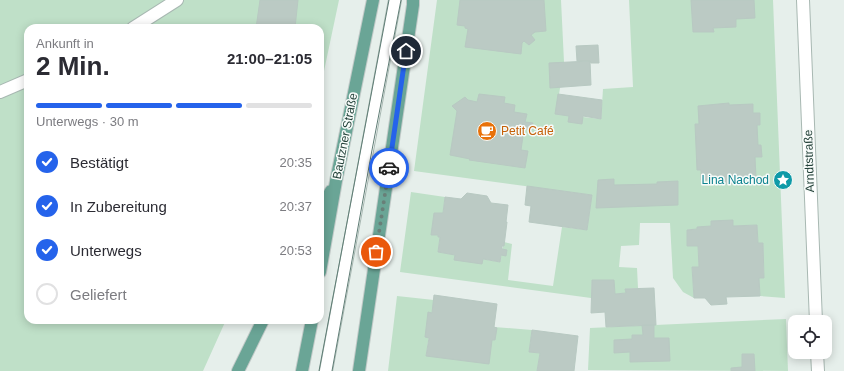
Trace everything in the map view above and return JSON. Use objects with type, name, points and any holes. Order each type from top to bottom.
[{"type":"main road","name":"Bautzner Straße","points":[[324,249],[336,181],[373,0]]},
{"type":"main road","points":[[359,371],[413,0]]},
{"type":"main road","points":[[324,204],[336,181]]},
{"type":"main road","points":[[238,371],[261,324]]},
{"type":"main road","points":[[302,371],[311,324]]},
{"type":"street","points":[[139,24],[177,0]]},
{"type":"street","points":[[326,371],[395,0]]},
{"type":"street","name":"Arndtstraße","points":[[803,0],[816,315]]},
{"type":"street","points":[[0,92],[24,82]]},
{"type":"street","points":[[817,359],[818,371]]},
{"type":"green space","points":[[0,0],[339,0],[324,71],[324,24],[24,24],[24,324],[224,324],[203,371],[0,371]]},
{"type":"green space","points":[[437,0],[561,0],[564,62],[556,114],[601,119],[603,89],[633,87],[629,0],[773,0],[785,298],[760,296],[759,278],[764,278],[763,243],[758,243],[757,225],[733,226],[733,221],[687,230],[687,246],[698,246],[699,267],[692,267],[694,298],[683,292],[673,278],[670,223],[640,223],[639,245],[621,246],[619,267],[637,268],[638,288],[625,289],[626,293],[615,294],[613,280],[592,280],[591,298],[400,272],[411,192],[445,197],[438,252],[500,262],[504,242],[512,244],[508,280],[553,286],[562,227],[587,230],[592,195],[414,171]]},
{"type":"green space","points":[[397,296],[434,300],[426,356],[494,327],[532,330],[529,352],[540,353],[537,371],[388,371]]},
{"type":"green space","points":[[786,319],[788,371],[588,370],[590,328]]},
{"type":"building","points":[[260,0],[298,0],[295,24],[257,24]]},
{"type":"building","points":[[460,0],[544,0],[546,31],[535,32],[531,35],[535,40],[529,45],[524,41],[522,43],[521,54],[465,47],[468,29],[465,28],[465,26],[457,25]]},
{"type":"building","points":[[691,0],[754,0],[755,18],[736,19],[736,27],[713,28],[714,32],[693,32]]},
{"type":"building","points":[[598,45],[599,63],[577,61],[576,46]]},
{"type":"building","points":[[590,61],[591,85],[550,88],[549,63]]},
{"type":"building","points":[[479,94],[505,97],[504,103],[515,105],[514,112],[527,114],[525,122],[533,123],[532,130],[524,129],[521,150],[528,151],[525,168],[469,160],[470,159],[450,155],[457,111],[452,106],[465,97],[468,100],[477,102]]},
{"type":"building","points":[[558,94],[602,100],[601,119],[583,116],[582,124],[568,122],[569,116],[555,114]]},
{"type":"building","points":[[729,103],[729,105],[753,104],[753,113],[760,113],[760,125],[757,125],[758,145],[761,145],[762,157],[755,157],[756,178],[732,179],[732,184],[714,184],[714,180],[701,180],[701,170],[697,170],[695,124],[699,124],[698,106]]},
{"type":"building","points":[[614,179],[614,185],[657,184],[657,182],[678,181],[678,205],[596,208],[598,180]]},
{"type":"building","points":[[527,186],[592,195],[587,230],[529,222],[531,206],[525,205]]},
{"type":"building","points":[[467,193],[487,196],[491,203],[508,205],[504,246],[502,246],[502,249],[507,250],[506,256],[501,255],[500,262],[483,259],[482,264],[454,260],[455,255],[438,252],[440,237],[438,237],[438,235],[431,235],[434,213],[443,213],[445,197],[461,199]]},
{"type":"building","points":[[733,220],[733,226],[757,225],[758,243],[763,243],[764,278],[759,278],[760,296],[726,297],[727,304],[711,305],[705,298],[694,298],[692,267],[699,267],[698,246],[687,246],[687,230],[697,229],[697,227],[711,226],[711,221]]},
{"type":"building","points":[[592,280],[614,280],[615,294],[626,293],[625,289],[654,288],[656,325],[606,327],[605,312],[591,313]]},
{"type":"building","points":[[434,295],[497,304],[494,327],[497,328],[495,340],[492,340],[489,364],[426,356],[429,338],[425,337],[428,312],[432,313]]},
{"type":"building","points":[[642,325],[654,325],[654,338],[669,338],[670,361],[630,362],[630,352],[614,353],[614,340],[632,339],[632,335],[643,335]]},
{"type":"building","points":[[532,330],[578,336],[574,371],[537,371],[540,353],[529,352]]},
{"type":"building","points":[[742,354],[754,354],[755,371],[731,371],[731,368],[742,367]]},
{"type":"tram line","points":[[319,371],[389,0]]},
{"type":"tram line","points":[[332,371],[401,0]]},
{"type":"way so far","points":[[376,252],[389,168]]},
{"type":"place","name":"Petit Café","points":[[487,131]]},
{"type":"place","name":"Lina Nachod","points":[[783,180]]},
{"type":"route","points":[[389,168],[406,51]]}]
